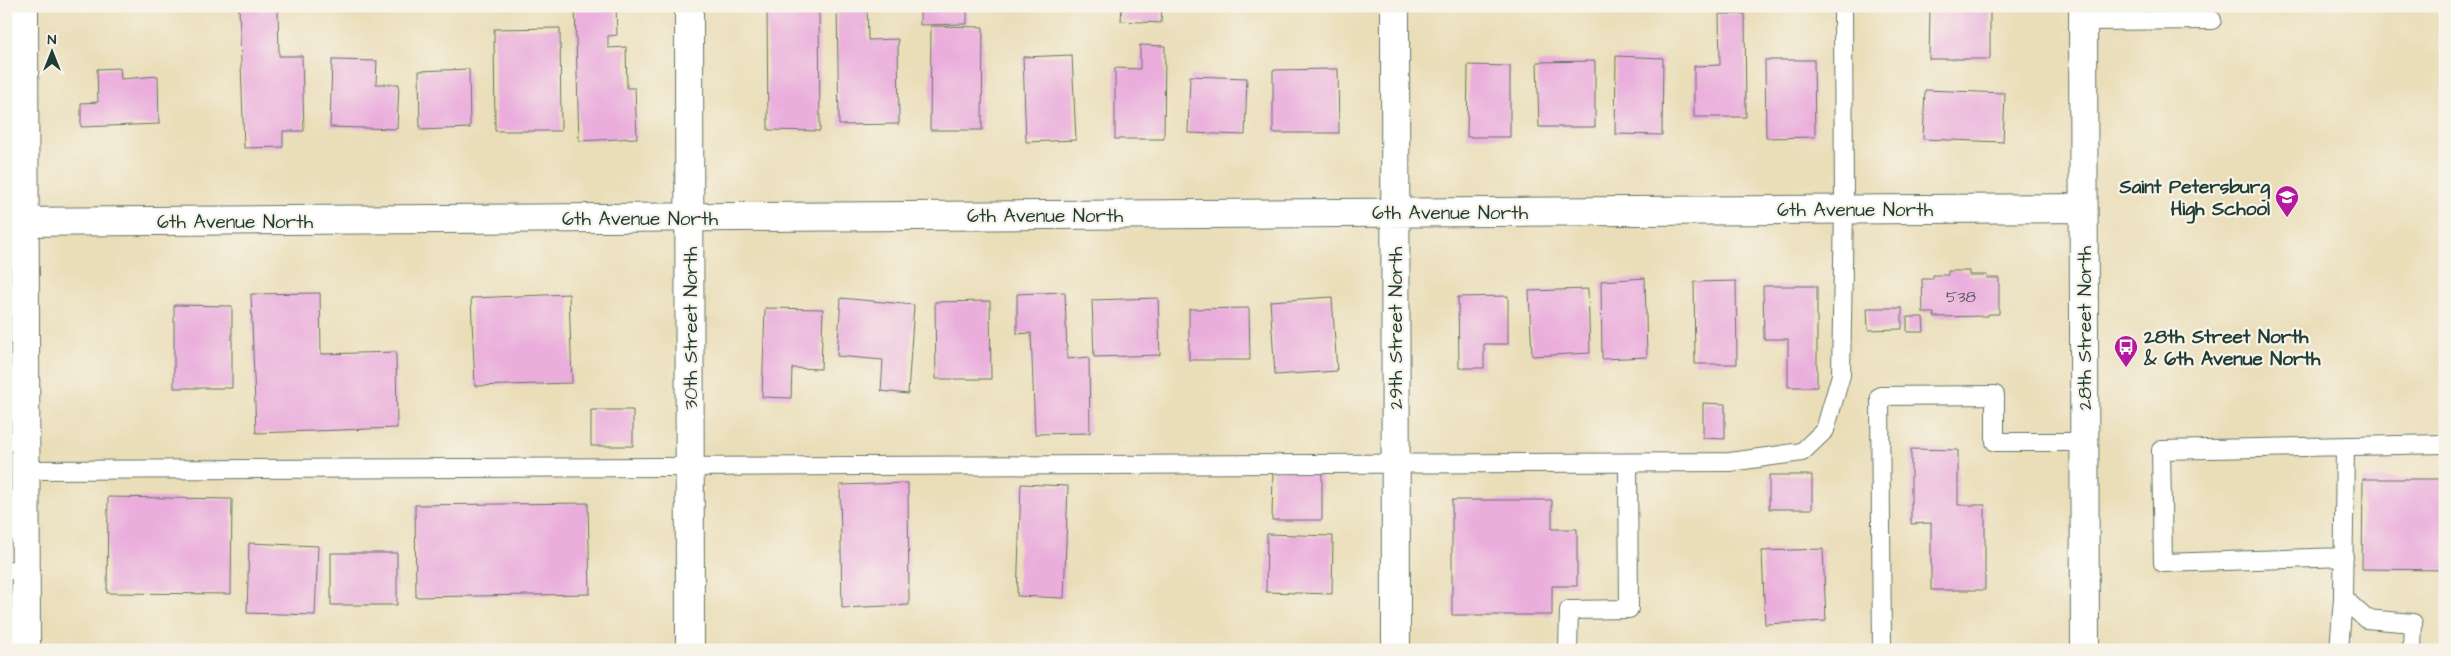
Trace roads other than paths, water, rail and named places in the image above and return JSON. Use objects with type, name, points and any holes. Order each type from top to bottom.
[{"type":"street","points":[[19,639],[16,571],[25,470],[16,441],[15,222],[24,6]]},
{"type":"street","name":"30th Street North","points":[[689,6],[690,650]]},
{"type":"street","name":"29th Street North","points":[[1395,6],[1396,650]]},
{"type":"street","name":"28th Street North","points":[[2083,14],[2085,650]]},
{"type":"street","name":"6th Avenue North","points":[[15,222],[2084,208]]},
{"type":"lane","points":[[25,470],[1730,462],[1802,452],[1825,430],[1840,375],[1844,209],[1843,6]]},
{"type":"lane","points":[[2083,14],[2212,20]]},
{"type":"lane","points":[[1882,650],[1880,396],[1995,395],[1995,442],[2084,442]]},
{"type":"lane","points":[[2344,557],[2163,564],[2160,450],[2445,444]]},
{"type":"lane","points":[[2339,650],[2343,598],[2345,447]]},
{"type":"lane","points":[[1568,650],[1569,610],[1629,609],[1628,463]]},
{"type":"lane","points":[[2343,598],[2366,619],[2413,623],[2412,650]]},
{"type":"place","name":"Saint Petersburg High School","points":[[2287,218]]},
{"type":"place","name":"28th Street North & 6th Avenue North","points":[[2126,368]]}]
